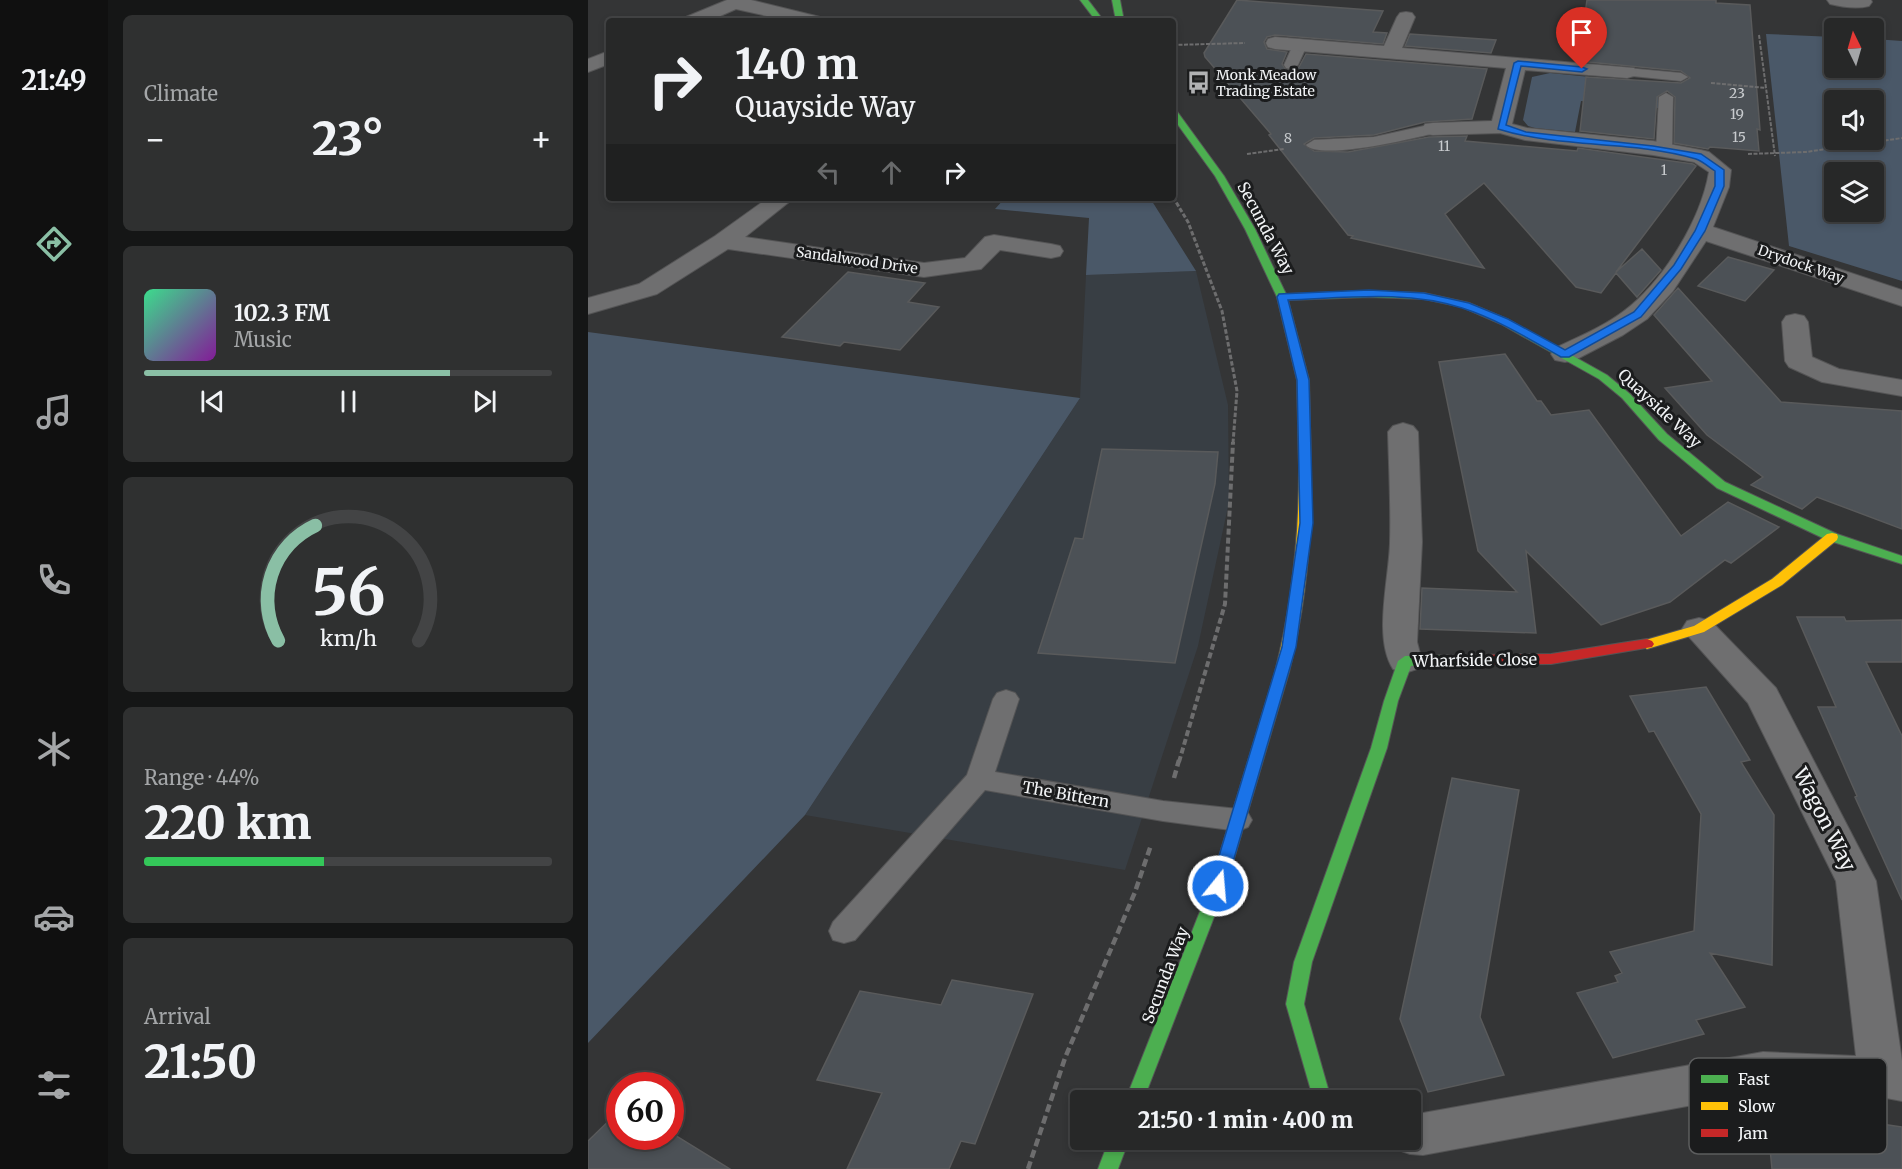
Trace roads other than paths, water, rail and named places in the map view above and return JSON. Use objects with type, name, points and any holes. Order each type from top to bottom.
[{"type":"main road","points":[[1084,0],[1097,18]]},
{"type":"main road","points":[[1116,0],[1119,18]]},
{"type":"main road","name":"Secunda Way","points":[[1138,1090],[1218,886],[1238,820],[1289,647],[1306,523],[1303,380],[1282,297],[1250,229],[1219,176],[1176,116]]},
{"type":"main road","name":"Quayside Way","points":[[1282,297],[1369,294],[1424,296],[1465,305],[1505,322],[1603,377],[1626,396],[1664,437],[1721,485],[1832,537],[1902,560]]},
{"type":"main road","name":"Wharfside Close","points":[[1319,1090],[1295,1004],[1303,962],[1379,748],[1391,701],[1406,661],[1551,659],[1635,647],[1700,629],[1777,582],[1832,537]]},
{"type":"main road","points":[[1108,1169],[1115,1150]]},
{"type":"street","points":[[1836,0],[1863,3]]},
{"type":"street","points":[[700,18],[738,2],[801,18]]},
{"type":"street","points":[[1391,52],[1406,17]]},
{"type":"street","points":[[1275,43],[1627,72]]},
{"type":"street","points":[[588,66],[606,58]]},
{"type":"street","points":[[1501,127],[1518,63]]},
{"type":"street","points":[[1433,129],[1501,127],[1525,134],[1664,150],[1701,157],[1719,170],[1719,186],[1700,231],[1678,266],[1638,314],[1565,354]]},
{"type":"street","points":[[588,306],[648,289],[724,242],[779,201]]},
{"type":"street","name":"Drydock Way","points":[[1700,231],[1902,298]]},
{"type":"street","name":"Sandalwood Drive","points":[[724,242],[924,270],[972,264],[994,242],[1051,251]]},
{"type":"street","points":[[1795,322],[1799,361],[1832,376],[1902,388]]},
{"type":"street","points":[[1404,432],[1406,542],[1400,642],[1406,661]]},
{"type":"street","name":"Wagon Way","points":[[1700,629],[1763,697],[1856,881],[1892,1079]]},
{"type":"street","points":[[1421,1134],[1689,1085]]},
{"type":"lane","points":[[1291,65],[1300,45]]},
{"type":"lane","points":[[1627,72],[1681,77]]},
{"type":"lane","points":[[1664,150],[1666,97]]},
{"type":"lane","points":[[1314,145],[1342,146],[1433,129]]},
{"type":"lane","points":[[844,931],[979,779],[1006,699]]},
{"type":"lane","name":"The Bittern","points":[[979,779],[1163,811],[1238,820]]},
{"type":"place","name":"Monk Meadow Trading Estate","points":[[1198,83]]}]
